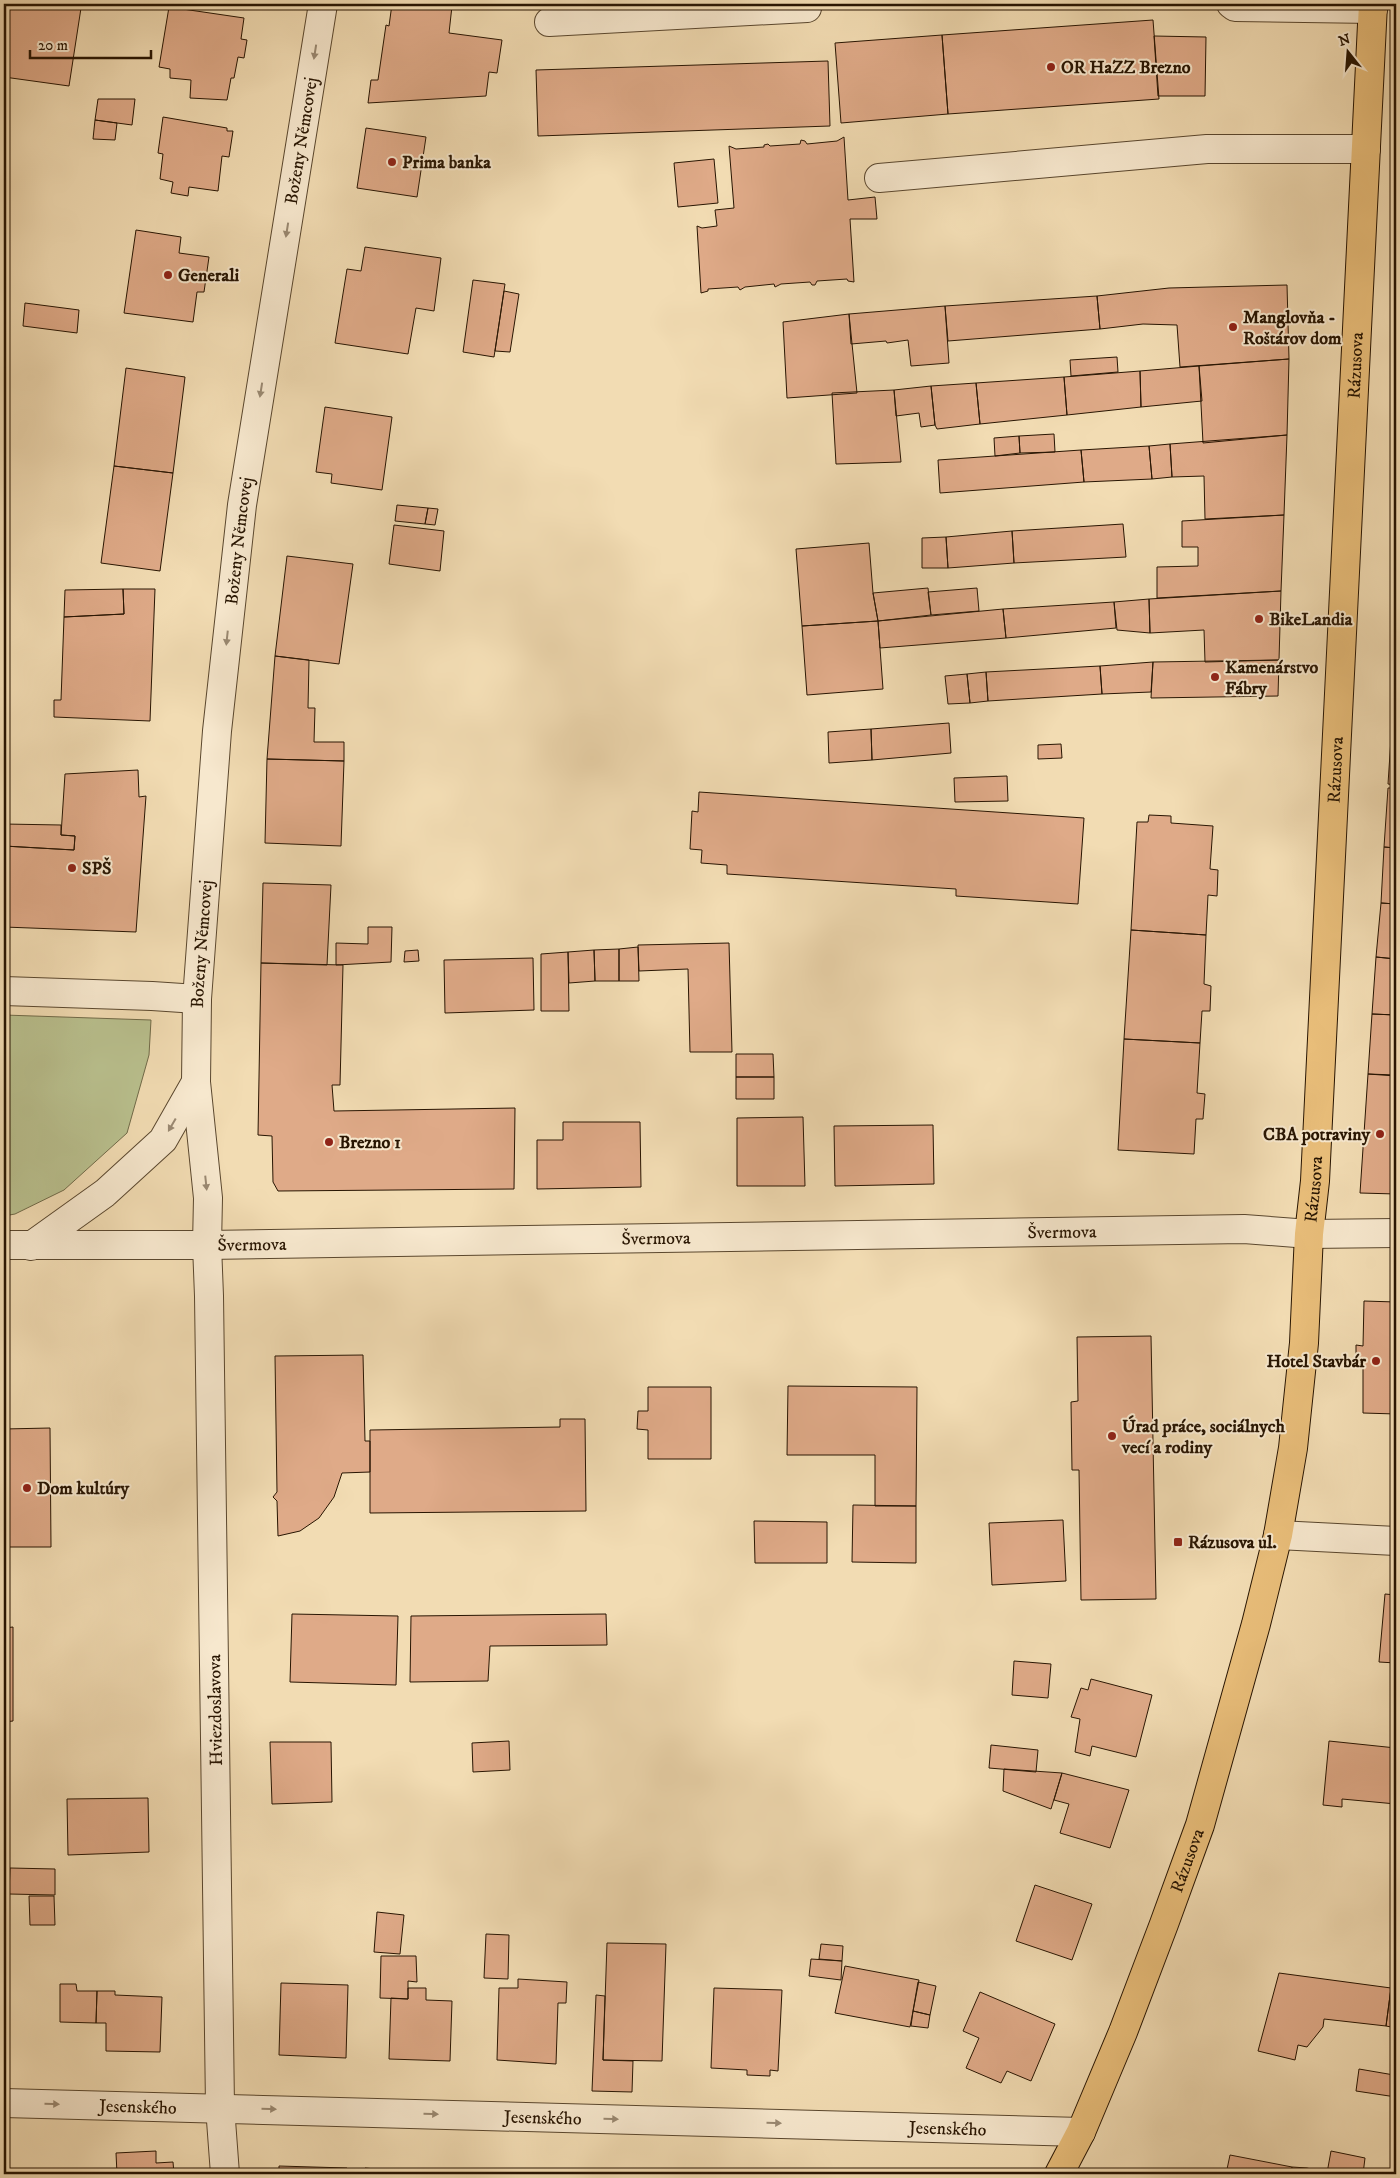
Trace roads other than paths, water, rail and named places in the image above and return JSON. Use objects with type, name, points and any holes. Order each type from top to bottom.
[{"type":"main road","name":"Rázusova","points":[[1059,2174],[1081,2132],[1130,2014],[1200,1825],[1256,1624],[1278,1535],[1293,1448],[1307,1298],[1309,1234],[1315,1181],[1373,6]]},
{"type":"street","name":"Boženy Němcovej","points":[[207,1245],[208,1198],[196,1082],[198,999],[217,732],[242,505],[323,4]]},
{"type":"street","points":[[549,22],[807,8],[807,4]]},
{"type":"street","points":[[1231,4],[1235,6],[1373,6]]},
{"type":"street","points":[[879,178],[1207,149],[1366,149]]},
{"type":"street","points":[[4,991],[198,999]]},
{"type":"street","name":"Boženy Němcovej","points":[[31,1246],[106,1193],[163,1140],[196,1082]]},
{"type":"street","name":"Švermova","points":[[4,1245],[207,1245],[1244,1229],[1309,1234],[1396,1233]]},
{"type":"street","name":"Hviezdoslavova","points":[[207,1245],[220,2107],[225,2174]]},
{"type":"street","points":[[1278,1535],[1396,1541]]},
{"type":"street","name":"Jesenského","points":[[4,2103],[220,2107],[1081,2132]]},
{"type":"place","name":"OR HaZZ Brezno","points":[[1051,67]]},
{"type":"place","name":"Prima banka","points":[[392,162]]},
{"type":"place","name":"Generali","points":[[168,275]]},
{"type":"place","name":"Manglovňa - Roštárov dom","points":[[1233,327]]},
{"type":"place","name":"BikeLandia","points":[[1259,619]]},
{"type":"place","name":"Kamenárstvo Fábry","points":[[1215,677]]},
{"type":"place","name":"SPŠ","points":[[72,868]]},
{"type":"place","name":"CBA potraviny","points":[[1380,1134]]},
{"type":"place","name":"Brezno 1","points":[[329,1142]]},
{"type":"place","name":"Hotel Stavbár","points":[[1376,1361]]},
{"type":"place","name":"Úrad práce, sociálnych vecí a rodiny","points":[[1112,1436]]},
{"type":"place","name":"Dom kultúry","points":[[27,1488]]},
{"type":"place","name":"Rázusova ul.","points":[[1178,1542]]}]
